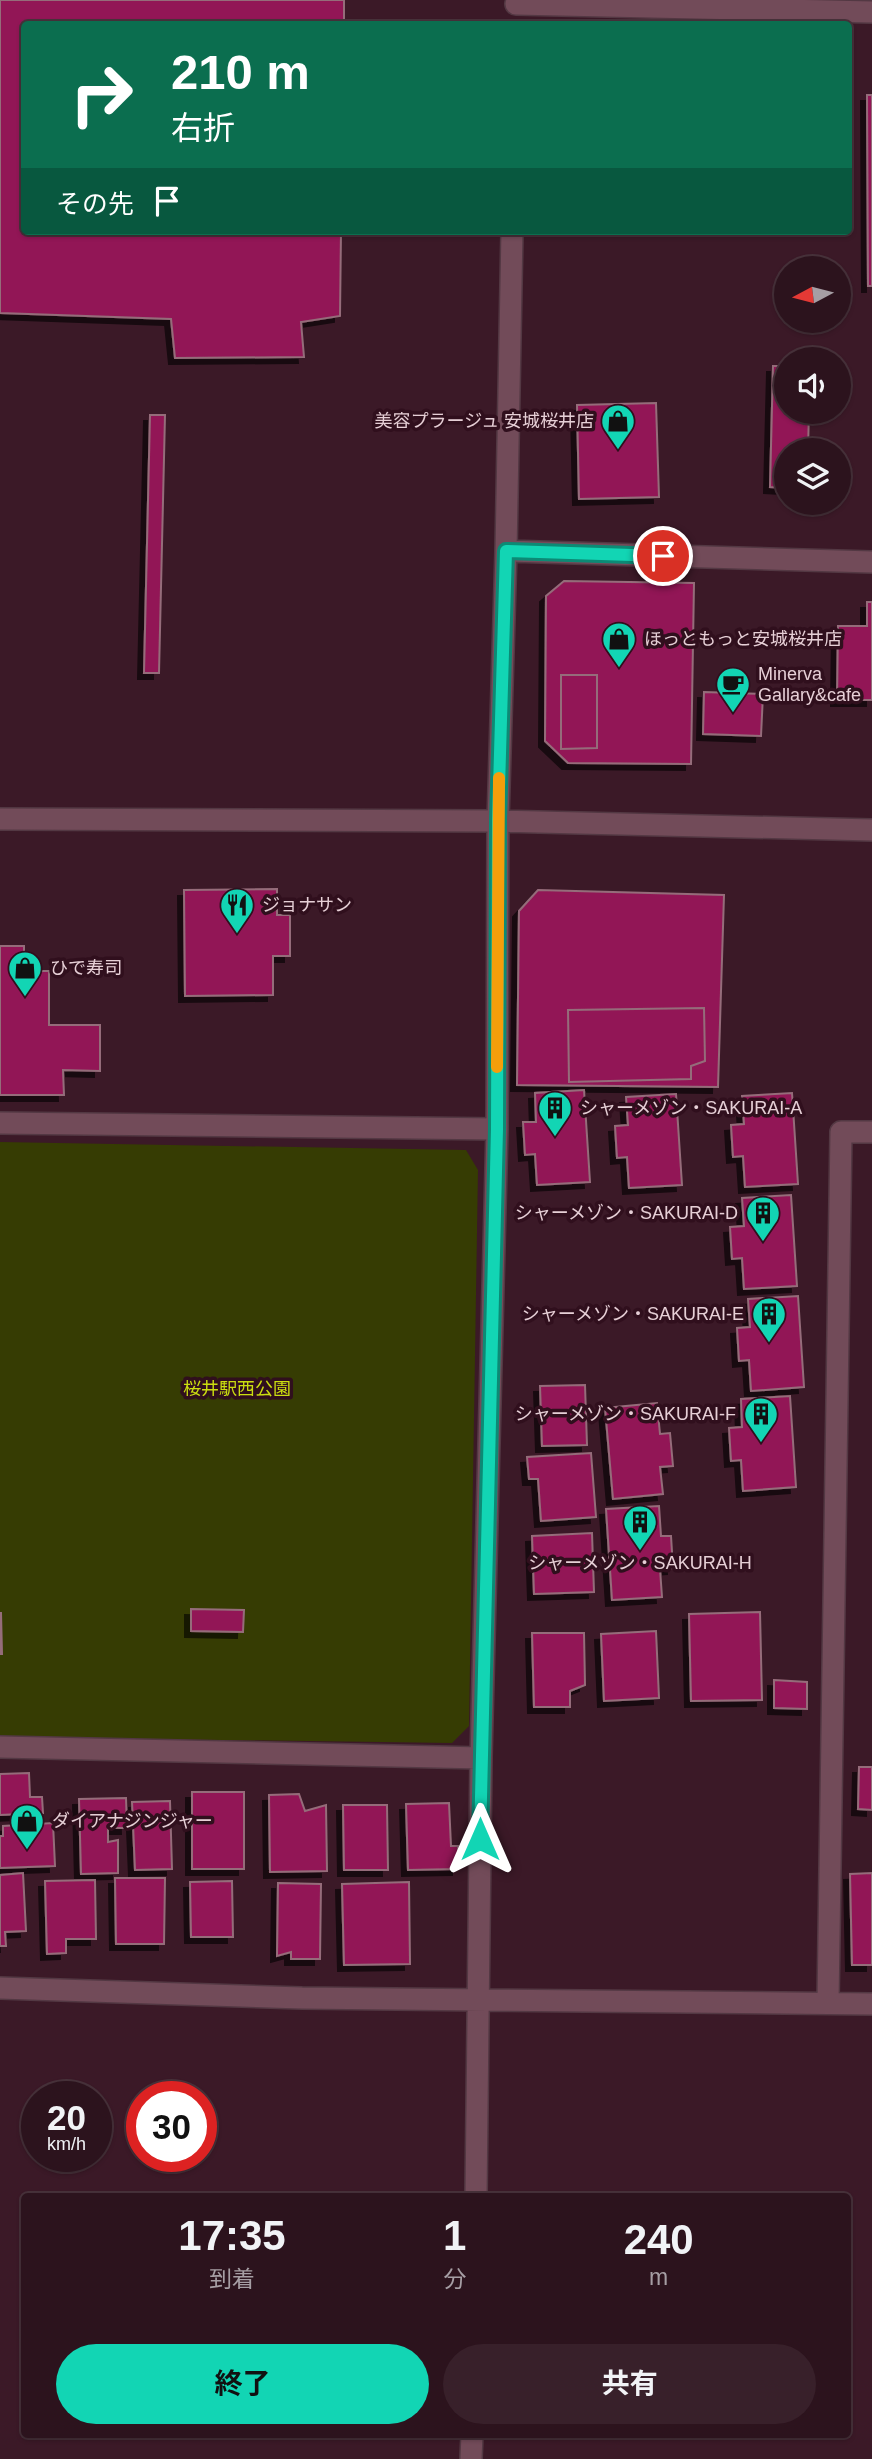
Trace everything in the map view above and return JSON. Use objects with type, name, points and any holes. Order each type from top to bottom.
[{"type":"street","points":[[516,9],[872,12]]},
{"type":"street","points":[[476,2193],[481,1758],[497,1129],[498,821],[512,235]]},
{"type":"street","points":[[506,551],[872,562]]},
{"type":"street","points":[[0,819],[498,821],[872,830]]},
{"type":"street","points":[[0,1123],[497,1129]]},
{"type":"street","points":[[828,2003],[841,1132],[872,1132]]},
{"type":"street","points":[[0,1747],[481,1758]]},
{"type":"street","points":[[0,1988],[302,1998],[872,2004]]},
{"type":"street","points":[[471,2459],[472,2438]]},
{"type":"green space","name":"桜井駅西公園","points":[[0,1142],[466,1150],[478,1170],[469,1726],[452,1743],[0,1737]]},
{"type":"building","points":[[0,0],[344,0],[344,21],[21,21],[21,235],[341,235],[340,316],[301,322],[304,357],[175,358],[171,319],[0,313]]},
{"type":"building","points":[[867,95],[872,95],[872,286],[868,286]]},
{"type":"building","points":[[774,366],[774,424],[809,424],[808,438],[774,438],[774,487],[770,487]]},
{"type":"building","name":"美容プラージュ 安城桜井店","points":[[656,403],[659,497],[579,499],[577,405]]},
{"type":"building","points":[[150,415],[165,415],[159,673],[144,673]]},
{"type":"building","name":"ほっともっと安城桜井店","points":[[564,581],[694,583],[691,764],[568,763],[545,741],[546,596]]},
{"type":"building","points":[[867,602],[872,602],[872,700],[837,700],[838,626],[867,626]]},
{"type":"building","points":[[561,675],[597,675],[597,748],[561,749]]},
{"type":"building","name":"Minerva Gallary&cafe","points":[[704,692],[763,694],[761,736],[703,734]]},
{"type":"building","name":"ジョナサン","points":[[277,889],[277,915],[290,915],[290,956],[273,956],[273,995],[185,996],[184,890]]},
{"type":"building","points":[[538,890],[724,895],[718,1087],[517,1085],[519,911]]},
{"type":"building","name":"ひで寿司","points":[[0,946],[24,946],[24,971],[49,971],[49,1025],[100,1025],[100,1071],[63,1070],[64,1095],[0,1095]]},
{"type":"building","points":[[704,1008],[705,1061],[691,1066],[691,1079],[569,1082],[568,1010]]},
{"type":"building","name":"シャーメゾン・SAKURAI-A","points":[[584,1090],[590,1182],[537,1185],[535,1154],[525,1155],[523,1122],[536,1122],[535,1093]]},
{"type":"building","points":[[792,1093],[798,1184],[745,1187],[743,1156],[733,1157],[731,1125],[744,1124],[742,1096]]},
{"type":"building","points":[[676,1094],[682,1185],[629,1188],[627,1157],[617,1158],[615,1126],[628,1125],[626,1097]]},
{"type":"building","name":"シャーメゾン・SAKURAI-D","points":[[791,1195],[797,1286],[744,1289],[742,1258],[732,1259],[730,1227],[744,1226],[742,1198]]},
{"type":"building","name":"シャーメゾン・SAKURAI-E","points":[[798,1296],[804,1387],[751,1391],[749,1360],[739,1361],[737,1328],[750,1327],[748,1299]]},
{"type":"building","points":[[585,1385],[587,1445],[542,1446],[540,1386]]},
{"type":"building","name":"シャーメゾン・SAKURAI-F","points":[[790,1396],[796,1487],[743,1491],[741,1460],[731,1461],[729,1428],[742,1427],[741,1399]]},
{"type":"building","points":[[657,1403],[660,1434],[670,1433],[673,1466],[660,1467],[663,1494],[613,1499],[605,1408]]},
{"type":"building","points":[[591,1453],[596,1517],[541,1521],[538,1479],[529,1479],[527,1457]]},
{"type":"building","name":"シャーメゾン・SAKURAI-H","points":[[659,1506],[661,1536],[671,1536],[673,1568],[660,1569],[662,1597],[612,1600],[606,1509]]},
{"type":"building","points":[[592,1533],[594,1592],[534,1594],[532,1536]]},
{"type":"building","points":[[191,1609],[244,1610],[243,1632],[191,1631]]},
{"type":"building","points":[[760,1612],[762,1700],[691,1701],[689,1614]]},
{"type":"building","points":[[1,1613],[2,1654],[0,1654]]},
{"type":"building","points":[[656,1631],[659,1698],[604,1701],[601,1634]]},
{"type":"building","points":[[532,1633],[584,1633],[585,1685],[570,1691],[570,1707],[534,1707]]},
{"type":"building","points":[[774,1680],[807,1682],[807,1709],[774,1708]]},
{"type":"building","points":[[859,1767],[872,1767],[872,1810],[858,1809]]},
{"type":"building","points":[[29,1773],[30,1797],[42,1797],[43,1813],[0,1815],[0,1774]]},
{"type":"building","points":[[192,1792],[244,1792],[244,1869],[192,1869]]},
{"type":"building","points":[[299,1794],[305,1811],[326,1805],[327,1871],[270,1872],[269,1795]]},
{"type":"building","points":[[126,1798],[127,1828],[108,1828],[108,1842],[118,1840],[118,1873],[81,1874],[79,1799]]},
{"type":"building","points":[[170,1801],[172,1869],[135,1870],[132,1802]]},
{"type":"building","points":[[449,1803],[451,1846],[458,1846],[458,1869],[408,1870],[406,1804]]},
{"type":"building","points":[[343,1805],[387,1805],[388,1870],[344,1870]]},
{"type":"building","name":"ダイアナジンジャー","points":[[53,1823],[55,1866],[0,1868],[0,1836],[3,1836],[3,1826]]},
{"type":"building","points":[[23,1873],[26,1931],[5,1932],[6,1946],[0,1946],[0,1875]]},
{"type":"building","points":[[872,1873],[872,1965],[852,1965],[850,1874]]},
{"type":"building","points":[[115,1878],[165,1878],[164,1944],[116,1944]]},
{"type":"building","points":[[95,1880],[96,1939],[66,1939],[66,1953],[47,1954],[45,1881]]},
{"type":"building","points":[[232,1881],[233,1937],[191,1937],[190,1882]]},
{"type":"building","points":[[409,1882],[410,1964],[344,1965],[342,1884]]},
{"type":"building","points":[[278,1883],[321,1884],[320,1959],[291,1959],[291,1952],[277,1956]]},
{"type":"slow traffic","points":[[497,1067],[499,778]]},
{"type":"place","name":"美容プラージュ 安城桜井店","points":[[618,451]]},
{"type":"place","name":"ほっともっと安城桜井店","points":[[619,669]]},
{"type":"place","name":"Minerva Gallary&cafe","points":[[733,714]]},
{"type":"place","name":"ジョナサン","points":[[237,935]]},
{"type":"place","name":"ひで寿司","points":[[25,998]]},
{"type":"place","name":"シャーメゾン・SAKURAI-A","points":[[555,1138]]},
{"type":"place","name":"シャーメゾン・SAKURAI-D","points":[[763,1243]]},
{"type":"place","name":"シャーメゾン・SAKURAI-E","points":[[769,1344]]},
{"type":"place","name":"シャーメゾン・SAKURAI-F","points":[[761,1444]]},
{"type":"place","name":"シャーメゾン・SAKURAI-H","points":[[640,1552]]},
{"type":"place","name":"ダイアナジンジャー","points":[[27,1851]]},
{"type":"route","points":[[480,1839],[497,1129],[498,821],[506,551],[663,556]]}]
